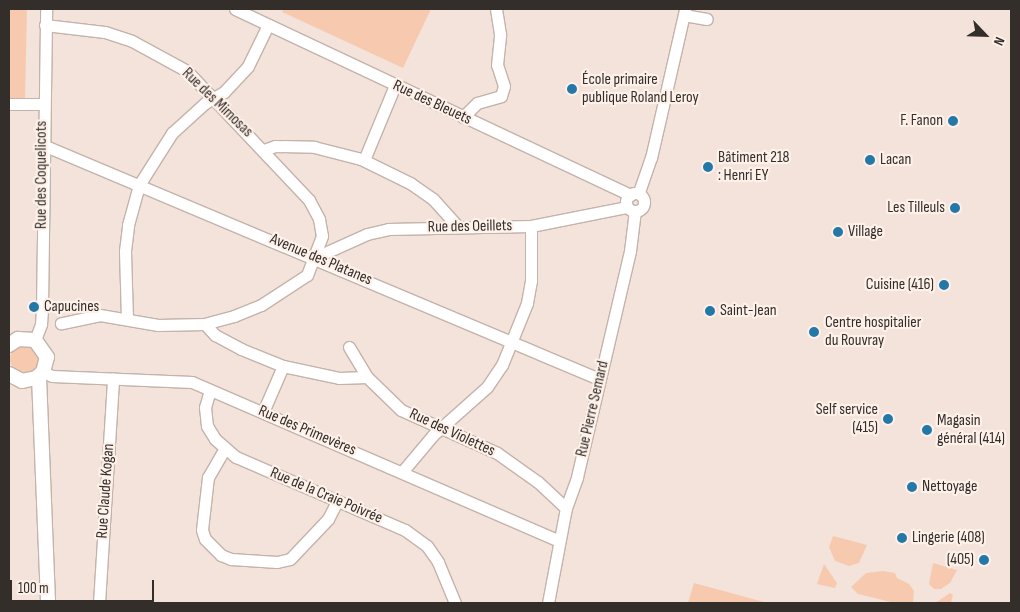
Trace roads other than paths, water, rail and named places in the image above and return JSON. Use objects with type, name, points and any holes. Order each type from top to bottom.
[{"type":"main road","points":[[9,344],[26,338],[35,340],[46,357],[41,374],[41,425],[48,603]]},
{"type":"main road","points":[[9,374],[22,381],[41,425]]},
{"type":"main road","points":[[22,381],[41,374]]},
{"type":"street","name":"Rue des Coquelicots","points":[[35,340],[41,324],[42,104],[46,9]]},
{"type":"street","name":"Rue des Bleuets","points":[[236,9],[253,13],[268,25],[463,117],[634,194]]},
{"type":"street","points":[[463,117],[477,103],[501,96],[504,86],[497,65],[500,34],[496,9]]},
{"type":"street","points":[[634,194],[651,158],[685,12],[707,20]]},
{"type":"street","name":"Rue des Mimosas","points":[[45,25],[105,32],[132,41],[187,71],[215,98],[309,200],[319,219],[322,236],[316,257],[307,275],[261,305],[205,324],[158,324],[100,315],[61,323]]},
{"type":"street","points":[[127,319],[125,251],[128,225],[139,184],[172,133],[189,116],[215,98],[248,66],[268,25]]},
{"type":"street","points":[[364,160],[395,85]]},
{"type":"street","points":[[9,104],[42,104]]},
{"type":"street","name":"Avenue des Platanes","points":[[43,145],[316,257],[599,378]]},
{"type":"street","points":[[264,150],[276,146],[314,148],[364,160],[410,183],[433,199],[457,226]]},
{"type":"street","name":"Rue Pierre Semard","points":[[548,603],[566,508],[577,477],[630,251],[631,210],[640,210],[643,198],[634,194]]},
{"type":"street","name":"Rue des Oeillets","points":[[316,257],[381,231],[457,226],[531,226],[631,210]]},
{"type":"street","points":[[402,472],[419,449],[487,387],[514,341],[531,281],[531,226]]},
{"type":"street","points":[[205,324],[215,335],[241,349],[283,366],[339,378],[367,377]]},
{"type":"street","name":"Rue des Violettes","points":[[350,347],[367,377],[401,410],[497,453],[566,508]]},
{"type":"street","points":[[263,412],[283,366]]},
{"type":"street","name":"Rue des Primevères","points":[[41,374],[192,382],[559,542]]},
{"type":"street","name":"Rue Claude Kogan","points":[[99,603],[113,378]]},
{"type":"street","name":"Rue de la Craie Poivrée","points":[[210,390],[205,407],[207,426],[215,439],[225,448],[236,457],[404,530],[426,546],[438,562],[455,603]]},
{"type":"street","points":[[225,448],[208,477],[202,530],[212,548],[221,555],[231,559],[277,562],[290,558],[328,519],[337,501]]},
{"type":"place","name":"École primaire publique Roland Leroy","points":[[572,89]]},
{"type":"place","name":"F. Fanon","points":[[953,121]]},
{"type":"place","name":"Lacan","points":[[870,160]]},
{"type":"place","name":"Bâtiment 218 : Henri EY","points":[[708,167]]},
{"type":"place","name":"Les Tilleuls","points":[[955,208]]},
{"type":"place","name":"Village","points":[[838,232]]},
{"type":"place","name":"Cuisine (416)","points":[[944,285]]},
{"type":"place","name":"Capucines","points":[[34,307]]},
{"type":"place","name":"Saint-Jean","points":[[710,311]]},
{"type":"place","name":"Centre hospitalier du Rouvray","points":[[814,332]]},
{"type":"place","name":"Self service (415)","points":[[888,419]]},
{"type":"place","name":"Magasin général (414)","points":[[927,430]]},
{"type":"place","name":"Nettoyage","points":[[912,487]]},
{"type":"place","name":"Lingerie (408)","points":[[902,538]]},
{"type":"place","name":"(405)","points":[[984,560]]}]
